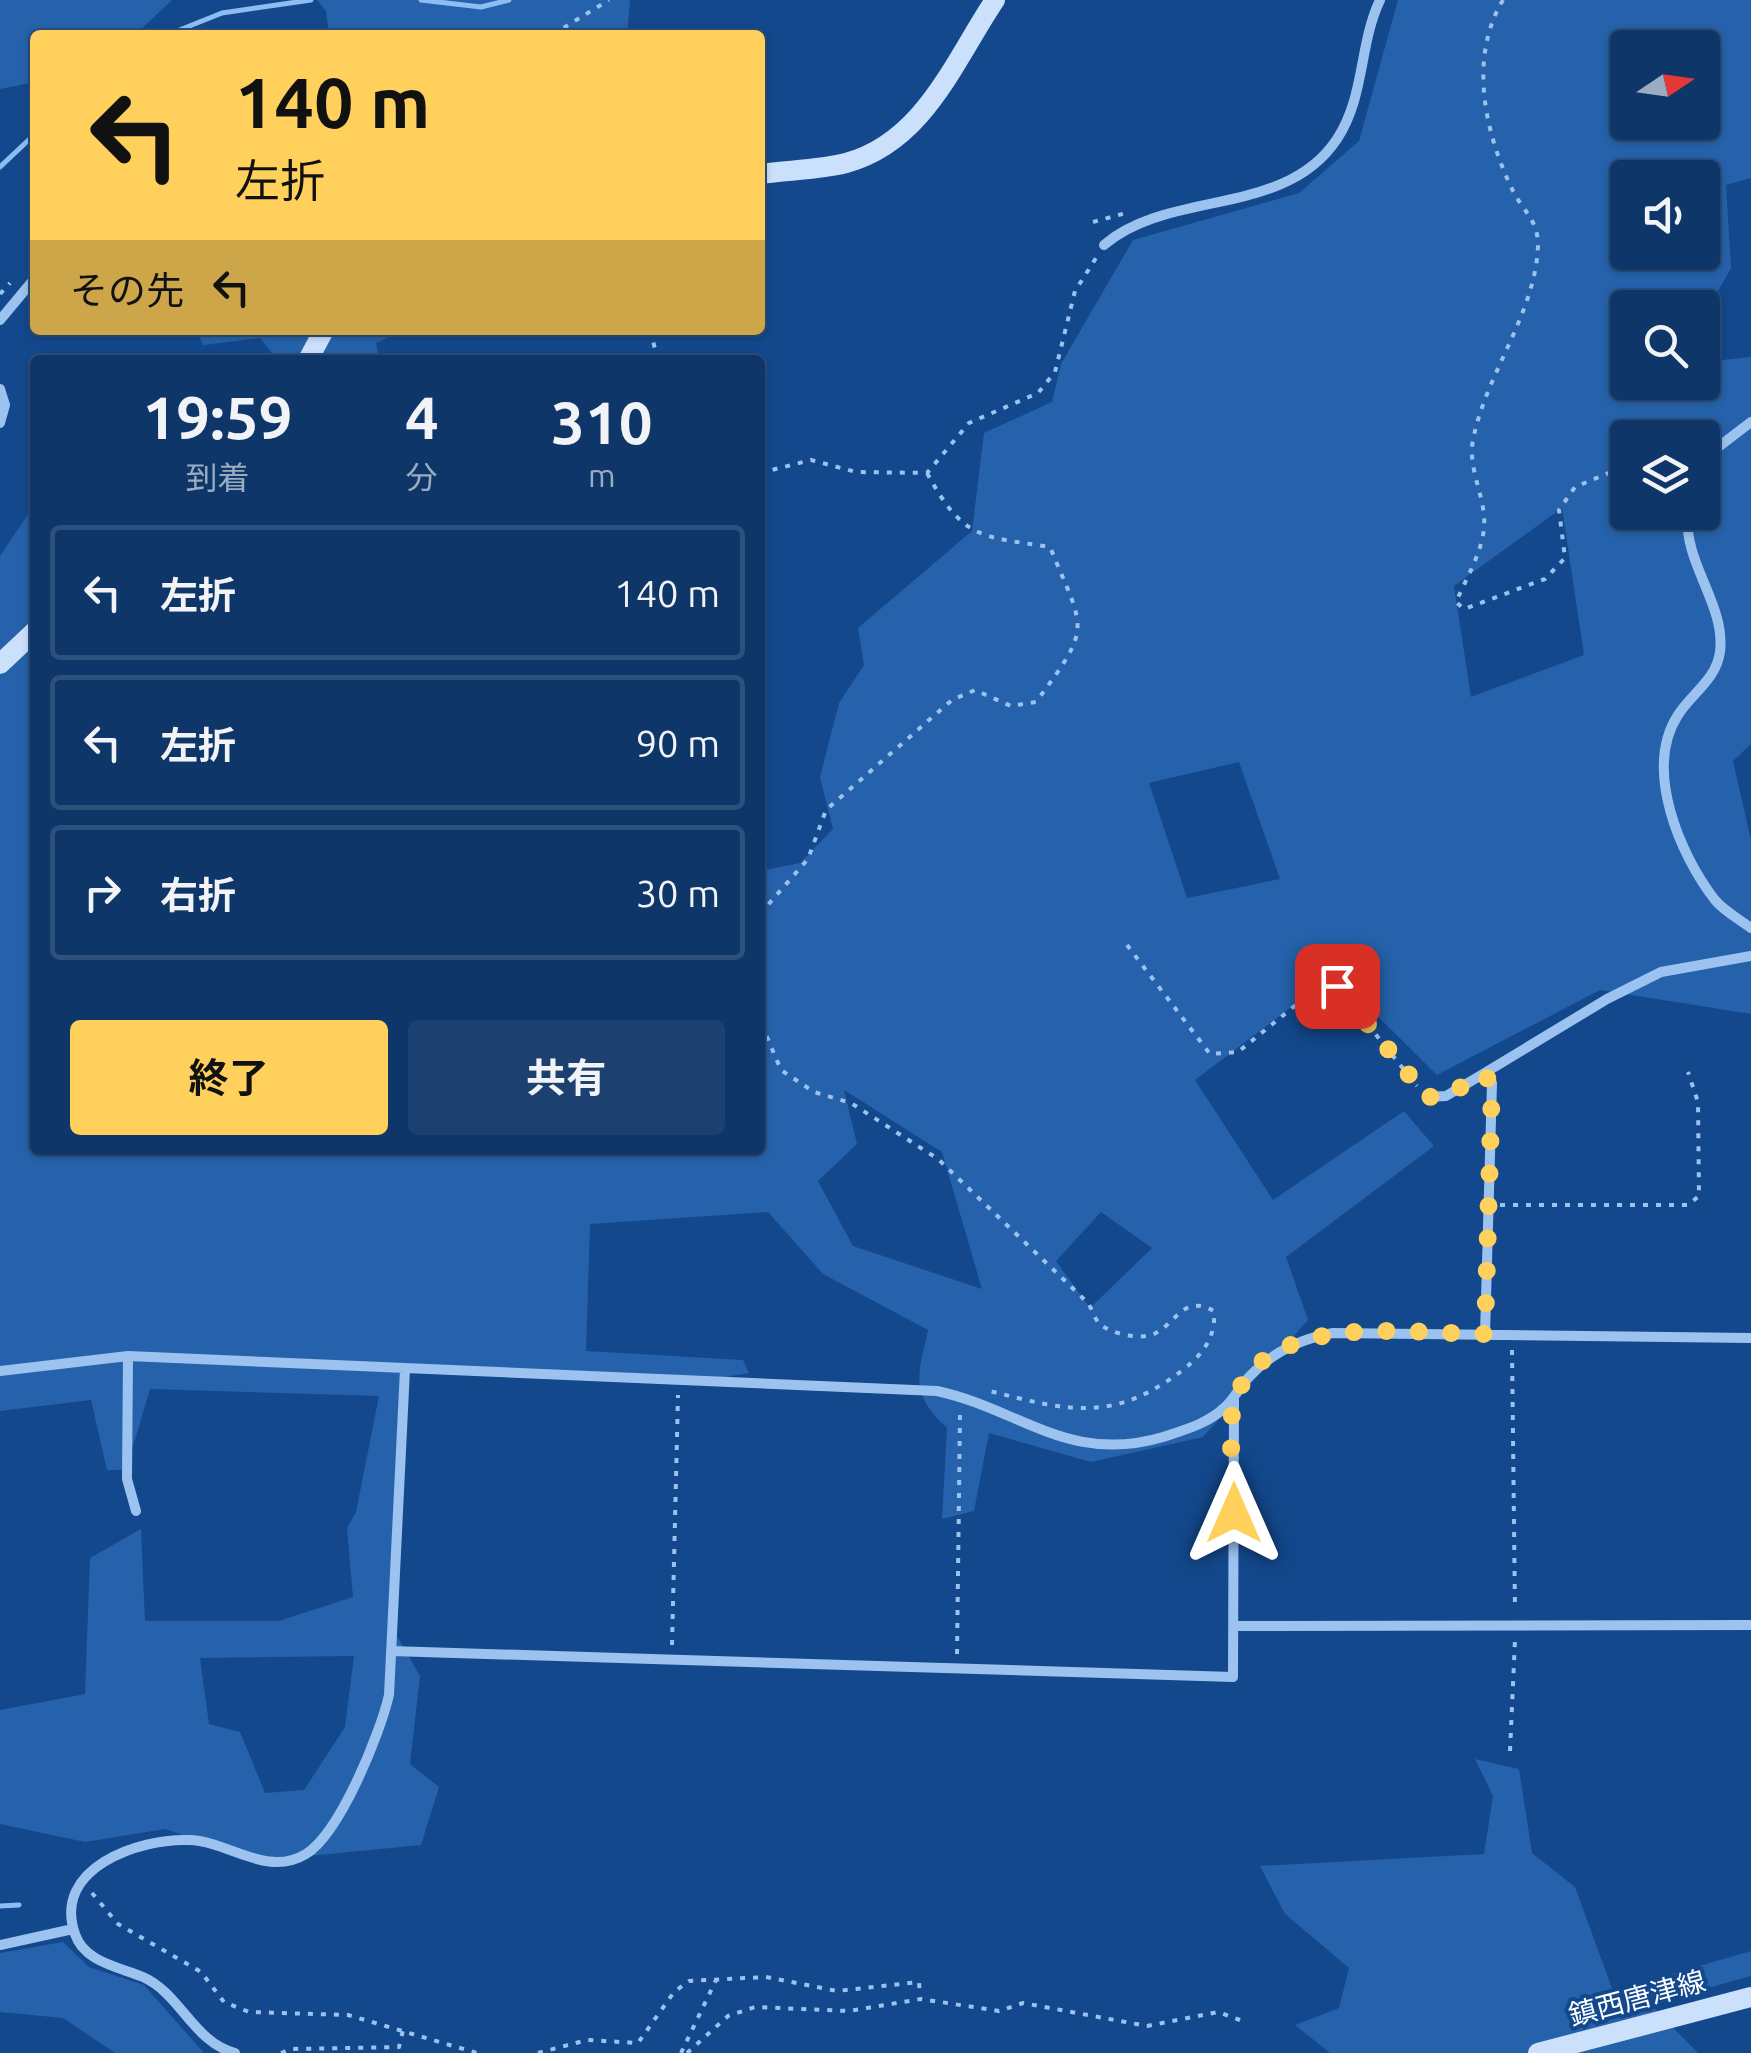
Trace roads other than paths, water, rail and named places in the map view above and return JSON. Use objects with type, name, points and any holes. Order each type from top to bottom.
[{"type":"street","points":[[765,173],[847,162],[898,139],[919,118],[995,0]]},
{"type":"street","points":[[1104,245],[1121,230],[1176,211],[1252,196],[1306,169],[1336,141],[1354,103],[1380,0]]},
{"type":"street","points":[[0,320],[30,284]]},
{"type":"street","points":[[0,389],[5,405],[0,423]]},
{"type":"street","points":[[1720,445],[1751,422]]},
{"type":"street","points":[[1685,530],[1718,628],[1720,652],[1712,675],[1676,716],[1666,749],[1666,794],[1689,861],[1718,904],[1751,928]]},
{"type":"street","points":[[0,664],[30,635]]},
{"type":"street","points":[[1427,1097],[1446,1096],[1607,999],[1661,972],[1751,956]]},
{"type":"street","points":[[1483,1074],[1492,1083],[1494,1098],[1485,1334]]},
{"type":"street","points":[[0,1371],[128,1356],[958,1396],[1033,1430],[1111,1447],[1190,1428],[1234,1400],[1268,1358],[1307,1338],[1333,1332],[1751,1338]]},
{"type":"street","points":[[128,1356],[128,1479],[136,1512]]},
{"type":"street","points":[[234,2053],[202,2035],[174,1999],[148,1979],[94,1958],[79,1945],[73,1930],[73,1905],[82,1882],[96,1863],[176,1840],[194,1840],[278,1863],[312,1850],[330,1827],[379,1738],[388,1695],[405,1369]]},
{"type":"street","points":[[390,1651],[1233,1677],[1234,1400]]},
{"type":"street","points":[[1235,1626],[1751,1625]]},
{"type":"street","points":[[0,1945],[73,1930]]},
{"type":"street","name":"鎮西唐津線","points":[[1538,2053],[1751,1997]]},
{"type":"waterway","points":[[180,30],[222,13],[311,0]]},
{"type":"waterway","points":[[421,0],[481,7],[509,0]]},
{"type":"waterway","points":[[0,167],[30,139]]},
{"type":"waterway","points":[[0,1906],[19,1905]]}]
